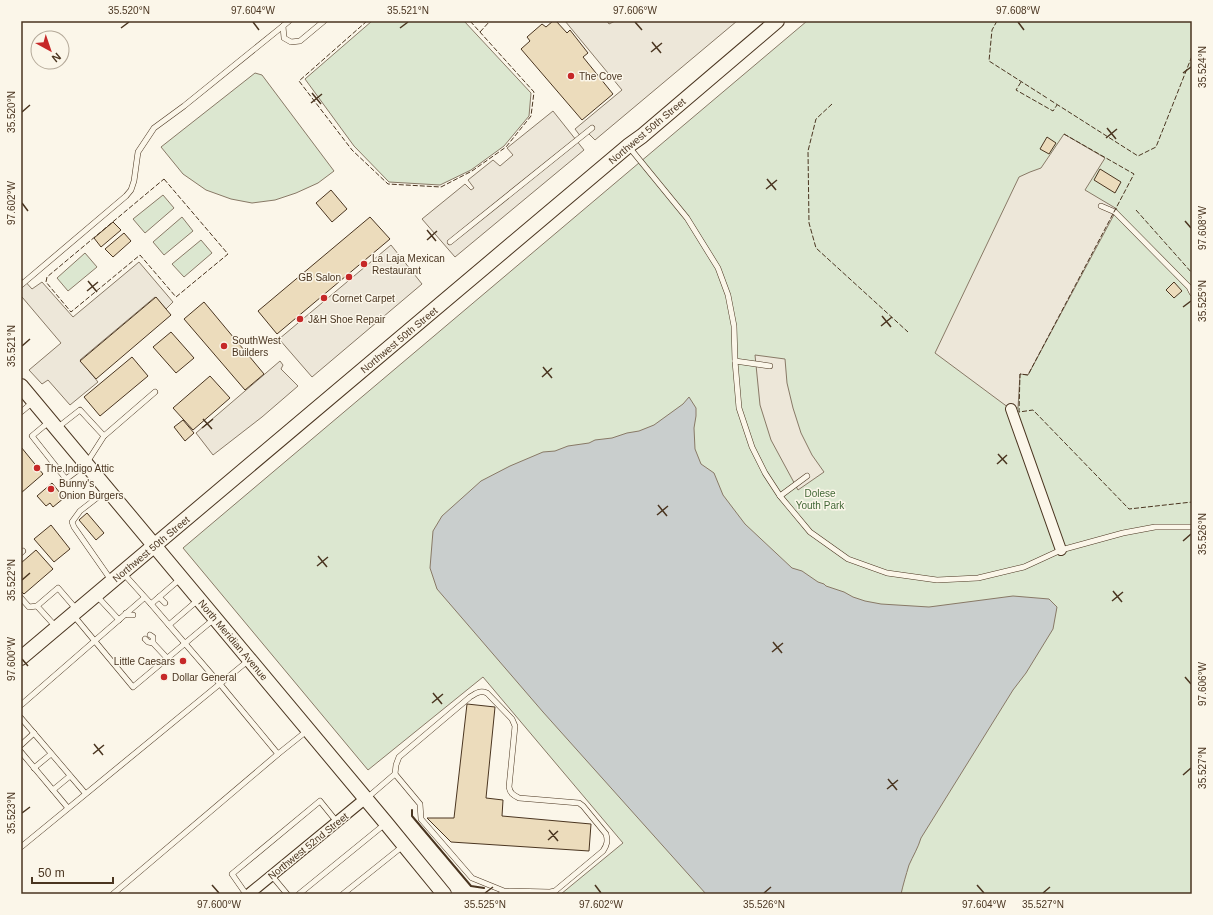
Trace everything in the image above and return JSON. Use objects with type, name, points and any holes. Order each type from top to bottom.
[{"type":"main road","name":"Northwest 50th Street","points":[[21,658],[777,21]]},
{"type":"main road","name":"North Meridian Avenue","points":[[21,386],[366,798],[444,894]]},
{"type":"street","points":[[1011,409],[1061,550]]},
{"type":"street","name":"Northwest 52nd Street","points":[[249,894],[366,798]]},
{"type":"lane","points":[[21,285],[126,196],[131,190],[134,180],[138,152],[154,128],[184,106],[289,21]]},
{"type":"lane","points":[[284,26],[284,38],[291,42],[300,41],[324,21]]},
{"type":"lane","points":[[450,242],[592,128]]},
{"type":"lane","points":[[628,146],[687,218],[718,268],[728,295],[734,326],[739,408],[752,447],[765,473],[780,496],[810,532],[848,559],[887,573],[937,580],[978,578],[1024,567],[1061,550],[1123,533],[1155,527],[1192,527]]},
{"type":"lane","points":[[1101,206],[1115,212],[1189,287],[1192,293]]},
{"type":"lane","points":[[735,361],[770,366]]},
{"type":"lane","points":[[104,436],[80,410],[32,436],[66,479],[86,464],[104,436],[155,392]]},
{"type":"lane","points":[[21,412],[34,402]]},
{"type":"lane","points":[[780,496],[807,476]]},
{"type":"lane","points":[[107,489],[80,511],[72,522],[112,582]]},
{"type":"lane","points":[[123,573],[220,684],[278,754]]},
{"type":"lane","points":[[150,604],[181,578]]},
{"type":"lane","points":[[21,598],[29,607],[37,606],[58,588],[95,640],[133,687],[215,618]]},
{"type":"lane","points":[[96,595],[119,620]]},
{"type":"lane","points":[[159,597],[165,603]]},
{"type":"lane","points":[[127,616],[144,598]]},
{"type":"lane","points":[[169,625],[199,599]]},
{"type":"lane","points":[[37,606],[57,628]]},
{"type":"lane","points":[[173,612],[178,617]]},
{"type":"lane","points":[[21,705],[119,620],[133,615]]},
{"type":"lane","points":[[150,635],[153,637],[153,643]]},
{"type":"lane","points":[[145,639],[148,642],[153,643],[167,658]]},
{"type":"lane","points":[[21,847],[250,660]]},
{"type":"lane","points":[[366,798],[395,774],[396,764],[399,757],[470,697],[477,692],[483,691],[487,693],[512,719],[515,726],[509,787],[510,792],[519,798],[579,803],[606,834],[608,839],[607,843],[603,850],[555,891],[503,893],[472,878],[421,819],[420,804],[395,774]]},
{"type":"lane","points":[[21,718],[86,794]]},
{"type":"lane","points":[[113,894],[278,754],[309,730]]},
{"type":"lane","points":[[21,745],[34,733]]},
{"type":"lane","points":[[21,752],[68,808]]},
{"type":"lane","points":[[34,768],[51,754]]},
{"type":"lane","points":[[53,790],[70,776]]},
{"type":"lane","points":[[246,894],[232,874],[320,801],[337,822]]},
{"type":"lane","points":[[298,894],[386,823]]},
{"type":"lane","points":[[343,894],[404,845]]},
{"type":"lane","points":[[272,876],[287,894]]},
{"type":"green space","points":[[372,21],[464,21],[531,93],[529,116],[504,146],[471,170],[440,185],[389,182],[354,146],[305,79]]},
{"type":"green space","name":"Dolese Youth Park","points":[[807,21],[1192,21],[1192,894],[561,894],[623,843],[483,677],[368,770],[183,548]]},
{"type":"green space","points":[[255,73],[262,75],[334,171],[318,183],[296,193],[275,200],[252,203],[231,199],[206,190],[183,174],[161,147]]},
{"type":"green space","points":[[163,195],[174,208],[145,233],[133,219]]},
{"type":"green space","points":[[182,217],[193,231],[164,255],[153,242]]},
{"type":"green space","points":[[201,240],[212,253],[184,277],[172,264]]},
{"type":"green space","points":[[85,253],[97,267],[68,291],[57,278]]},
{"type":"shaded area","points":[[565,21],[607,21],[609,24],[615,21],[737,21],[595,140],[587,132],[581,137],[575,129],[622,90]]},
{"type":"shaded area","points":[[553,111],[584,150],[455,257],[422,219],[465,184],[471,190],[474,188],[468,180],[493,160],[500,166],[513,155],[507,148]]},
{"type":"shaded area","points":[[1064,134],[1105,158],[1085,190],[1117,209],[1028,375],[1020,374],[1018,408],[1011,409],[935,353],[1019,177],[1041,168]]},
{"type":"shaded area","points":[[391,245],[422,284],[312,377],[279,339]]},
{"type":"shaded area","points":[[139,262],[173,302],[166,309],[155,297],[80,360],[98,382],[70,405],[48,380],[42,384],[29,370],[61,343],[22,297],[21,298],[21,280],[23,279],[32,289],[42,282],[73,317]]},
{"type":"shaded area","points":[[755,355],[785,359],[787,383],[801,433],[812,455],[824,472],[798,490],[771,440],[760,405]]},
{"type":"shaded area","points":[[280,361],[283,365],[281,369],[298,386],[262,417],[213,455],[196,433]]},
{"type":"shaded area","points":[[689,397],[696,408],[694,428],[695,449],[701,464],[714,473],[723,495],[745,524],[792,568],[802,571],[826,586],[844,592],[853,597],[881,604],[929,607],[1013,596],[1049,599],[1057,607],[1053,629],[1026,673],[1013,690],[921,838],[909,865],[901,894],[706,894],[543,712],[437,589],[430,568],[433,531],[442,516],[481,481],[510,466],[543,452],[555,451],[568,446],[589,443],[595,440],[612,438],[639,431],[654,425],[683,404]]},
{"type":"building","name":"The Cove","points":[[553,21],[556,21],[567,33],[570,30],[588,53],[583,57],[613,94],[582,120],[521,49],[530,41],[527,37],[542,24],[546,27]]},
{"type":"building","points":[[1047,137],[1056,143],[1049,154],[1040,149]]},
{"type":"building","points":[[1100,169],[1121,182],[1115,193],[1094,180]]},
{"type":"building","points":[[331,190],[347,209],[332,222],[316,203]]},
{"type":"building","points":[[370,217],[390,239],[277,334],[258,311]]},
{"type":"building","points":[[113,222],[121,230],[101,247],[94,238]]},
{"type":"building","points":[[124,233],[131,241],[113,257],[105,249]]},
{"type":"building","points":[[1174,282],[1182,291],[1174,298],[1166,290]]},
{"type":"building","points":[[156,297],[171,315],[96,379],[80,361]]},
{"type":"building","name":"SouthWest Builders","points":[[204,302],[264,374],[245,390],[184,319]]},
{"type":"building","points":[[171,332],[194,358],[176,373],[153,347]]},
{"type":"building","points":[[132,357],[148,376],[100,416],[84,397]]},
{"type":"building","points":[[210,376],[230,398],[193,430],[173,408]]},
{"type":"building","points":[[183,420],[194,433],[185,441],[174,427]]},
{"type":"building","points":[[21,447],[43,474],[21,493]]},
{"type":"building","name":"Bunny's Onion Burgers","points":[[52,483],[64,498],[53,507],[50,503],[46,506],[37,496]]},
{"type":"building","points":[[87,513],[104,533],[96,540],[79,520]]},
{"type":"building","points":[[51,525],[70,549],[54,562],[34,539]]},
{"type":"building","points":[[36,550],[53,569],[24,594],[21,591],[21,563]]},
{"type":"building","points":[[467,704],[495,707],[486,798],[503,800],[502,816],[591,824],[589,851],[451,842],[427,818],[454,818]]},
{"type":"fence","points":[[367,21],[299,81],[352,150],[388,184],[441,187],[472,171],[506,147],[531,116],[534,92],[470,21]]},
{"type":"fence","points":[[480,32],[490,21]]},
{"type":"fence","points":[[997,21],[992,30],[989,61],[1047,98]]},
{"type":"fence","points":[[1050,100],[1138,156],[1156,147],[1192,56]]},
{"type":"fence","points":[[1021,82],[1016,90],[1053,111],[1057,105]]},
{"type":"fence","points":[[832,104],[816,119],[808,151],[809,223],[816,248],[908,332]]},
{"type":"fence","points":[[1064,134],[1134,174],[1028,375],[1020,374],[1019,412],[1033,410],[1129,509],[1192,502]]},
{"type":"fence","points":[[164,179],[228,254],[176,297],[140,255],[71,312],[46,282],[47,277],[164,179]]},
{"type":"fence","points":[[1136,210],[1192,273]]},
{"type":"wall","points":[[412,810],[412,816],[471,886],[484,888]]},
{"type":"place","name":"The Cove","points":[[571,76]]},
{"type":"place","name":"La Laja Mexican Restaurant","points":[[364,264]]},
{"type":"place","name":"GB Salon","points":[[349,277]]},
{"type":"place","name":"Cornet Carpet","points":[[324,298]]},
{"type":"place","name":"J&H Shoe Repair","points":[[300,319]]},
{"type":"place","name":"SouthWest Builders","points":[[224,346]]},
{"type":"place","name":"The Indigo Attic","points":[[37,468]]},
{"type":"place","name":"Bunny's Onion Burgers","points":[[51,489]]},
{"type":"place","name":"Little Caesars","points":[[183,661]]},
{"type":"place","name":"Dollar General","points":[[164,677]]}]
